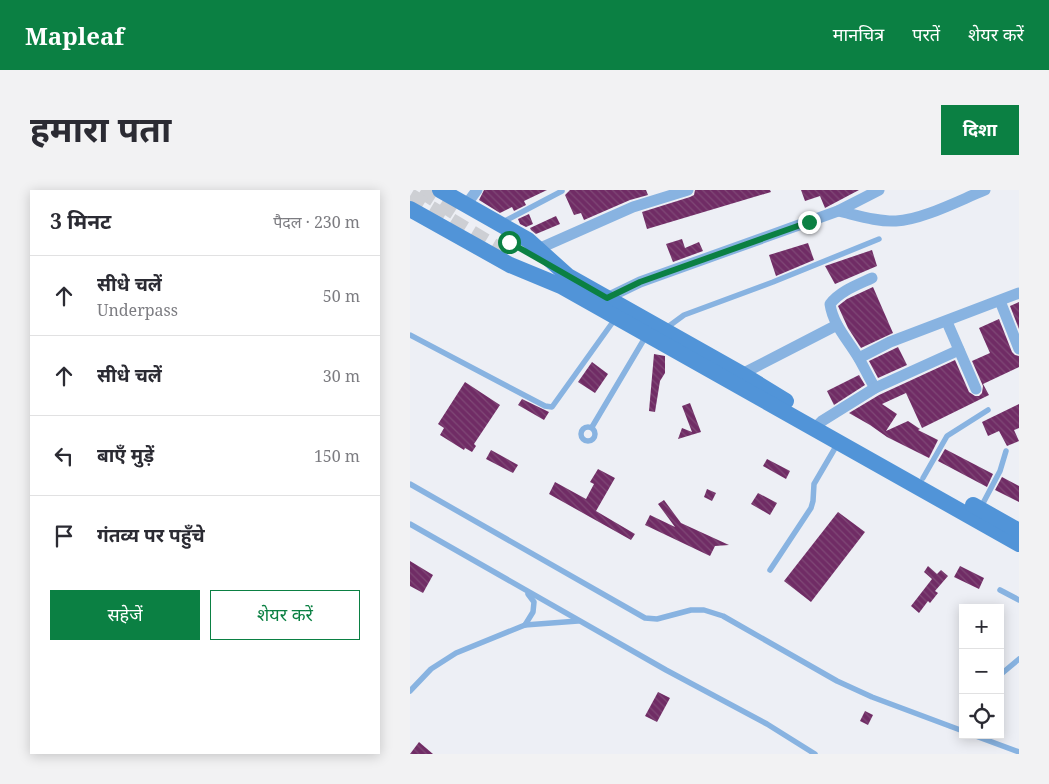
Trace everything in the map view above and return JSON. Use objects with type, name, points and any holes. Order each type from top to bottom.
[{"type":"main road","points":[[440,190],[528,240],[565,281]]},
{"type":"main road","points":[[410,209],[510,265],[565,281],[607,298],[742,374],[818,425],[838,443],[1019,544]]},
{"type":"main road","points":[[506,247],[565,281],[616,317],[647,335],[923,478],[1019,531]]},
{"type":"street","points":[[466,205],[477,190]]},
{"type":"street","points":[[538,249],[633,207],[688,190]]},
{"type":"street","points":[[607,298],[640,282],[838,212],[879,190]]},
{"type":"street","points":[[838,212],[899,221],[930,212],[985,190]]},
{"type":"street","points":[[872,278],[842,293],[830,304],[837,326],[859,358],[875,388]]},
{"type":"street","points":[[859,358],[890,342],[947,322],[1019,293]]},
{"type":"street","points":[[1000,301],[1019,348]]},
{"type":"street","points":[[947,322],[976,389]]},
{"type":"street","points":[[742,374],[837,326]]},
{"type":"street","points":[[818,425],[875,388],[959,350]]},
{"type":"lane","points":[[499,224],[562,191]]},
{"type":"lane","points":[[664,330],[684,315],[773,282],[879,239]]},
{"type":"lane","points":[[410,335],[546,406],[552,406],[616,317]]},
{"type":"lane","points":[[592,427],[647,335]]},
{"type":"lane","points":[[923,478],[948,436],[988,410]]},
{"type":"lane","points":[[770,570],[811,508],[814,501],[814,484],[838,443]]},
{"type":"lane","points":[[980,509],[1000,471],[1006,451]]},
{"type":"lane","points":[[410,484],[645,618],[657,619],[691,610],[704,610],[723,616],[837,681],[872,698],[959,730]]},
{"type":"lane","points":[[410,524],[578,621],[767,724],[815,754]]},
{"type":"lane","points":[[525,590],[534,602],[533,612],[525,625]]},
{"type":"lane","points":[[1000,590],[1019,600]]},
{"type":"lane","points":[[410,691],[431,670],[456,653],[525,625],[578,621]]},
{"type":"lane","points":[[1004,671],[1019,660]]},
{"type":"lane","points":[[984,739],[1019,752]]},
{"type":"building","points":[[484,190],[547,190],[524,201],[526,205],[514,211],[512,207],[500,213],[479,200]]},
{"type":"building","points":[[570,190],[646,190],[648,195],[630,200],[584,220],[581,213],[574,215],[565,195]]},
{"type":"building","points":[[695,190],[770,190],[771,192],[647,229],[642,212],[690,197],[694,195]]},
{"type":"building","points":[[801,190],[859,190],[825,208],[820,196],[805,201]]},
{"type":"building","points":[[529,214],[533,224],[526,227],[520,224],[518,219]]},
{"type":"building","points":[[556,216],[560,224],[536,234],[531,230],[530,228]]},
{"type":"building","points":[[682,239],[685,248],[699,242],[703,251],[673,262],[666,244]]},
{"type":"building","points":[[808,243],[814,260],[776,276],[769,255]]},
{"type":"building","points":[[872,250],[877,266],[835,284],[825,266]]},
{"type":"building","points":[[873,287],[893,333],[861,348],[848,328],[838,306],[847,299]]},
{"type":"building","points":[[1019,302],[1019,329],[1010,306]]},
{"type":"building","points":[[999,319],[1012,352],[1019,356],[1019,367],[983,384],[989,395],[922,428],[906,393],[882,404],[897,414],[886,431],[908,421],[920,429],[918,430],[938,440],[929,458],[887,437],[849,413],[879,395],[955,360],[969,392],[979,396],[982,393],[983,386],[972,361],[990,353],[979,328]]},
{"type":"building","points":[[898,347],[907,365],[878,378],[869,361]]},
{"type":"building","points":[[654,354],[665,356],[665,373],[660,381],[655,412],[649,411]]},
{"type":"building","points":[[592,362],[608,374],[595,393],[578,382]]},
{"type":"building","points":[[859,375],[865,385],[834,405],[827,391]]},
{"type":"building","points":[[465,382],[500,405],[474,444],[476,446],[472,452],[465,448],[464,450],[440,435],[444,428],[438,424]]},
{"type":"building","points":[[522,399],[549,412],[544,420],[518,405]]},
{"type":"building","points":[[690,403],[701,432],[678,439],[682,428],[692,432],[682,406]]},
{"type":"building","points":[[1019,404],[1019,428],[1014,430],[1019,441],[1007,446],[999,431],[988,436],[982,422]]},
{"type":"building","points":[[945,449],[993,474],[987,487],[938,461]]},
{"type":"building","points":[[491,450],[518,465],[513,473],[486,459]]},
{"type":"building","points":[[767,459],[790,471],[786,479],[763,466]]},
{"type":"building","points":[[598,469],[615,478],[596,511],[635,534],[631,540],[549,494],[555,482],[586,499],[594,484],[590,482]]},
{"type":"building","points":[[1002,477],[1019,486],[1019,502],[995,490]]},
{"type":"building","points":[[707,489],[716,493],[712,501],[704,497]]},
{"type":"building","points":[[758,493],[777,503],[770,515],[751,504]]},
{"type":"building","points":[[664,500],[681,523],[729,545],[715,546],[710,556],[645,525],[650,515],[675,527],[658,504]]},
{"type":"building","points":[[838,512],[865,532],[811,602],[784,581]]},
{"type":"building","points":[[410,561],[433,575],[423,593],[410,586]]},
{"type":"building","points":[[928,566],[937,574],[941,570],[948,576],[935,591],[938,593],[930,603],[928,601],[919,613],[911,606],[932,579],[924,572]]},
{"type":"building","points":[[960,566],[984,578],[979,589],[954,577]]},
{"type":"building","points":[[658,692],[670,698],[657,722],[645,716]]},
{"type":"building","points":[[865,711],[873,715],[868,725],[860,721]]},
{"type":"building","points":[[419,742],[433,754],[410,754]]},
{"type":"tunnel","points":[[421,190],[455,212]]},
{"type":"tunnel","points":[[410,196],[503,252]]},
{"type":"route","points":[[509,242],[607,298],[640,282],[809,222]]}]
